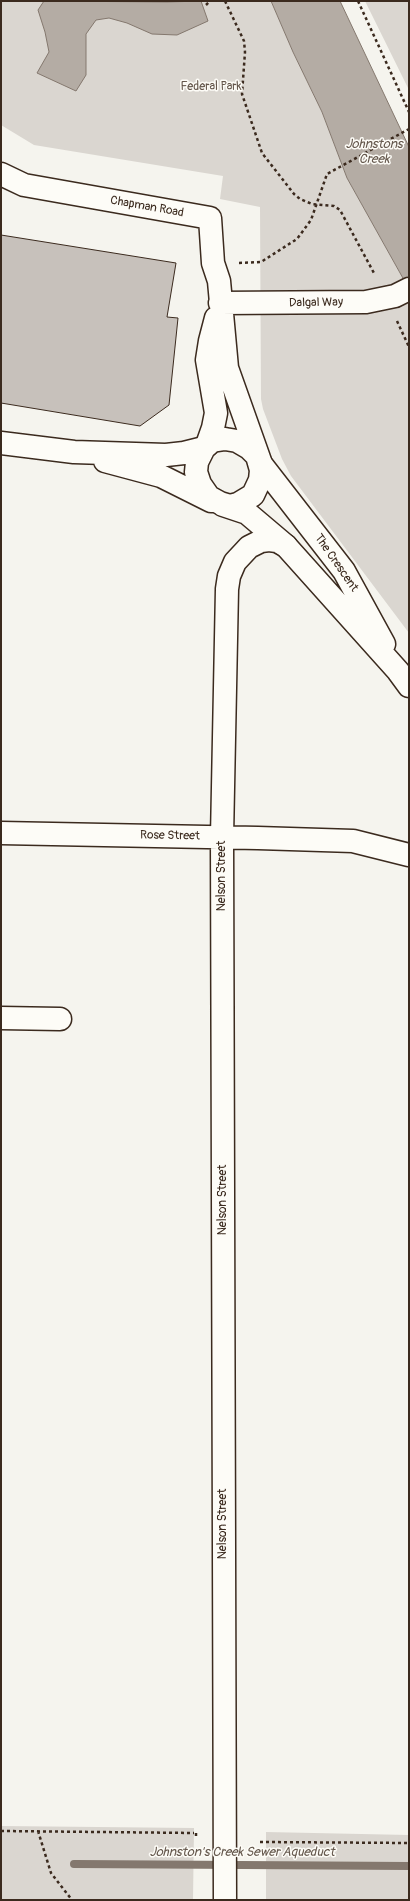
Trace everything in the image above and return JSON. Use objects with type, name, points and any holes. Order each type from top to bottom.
[{"type":"street","name":"Chapman Road","points":[[1,174],[24,185],[210,218],[213,263],[219,281],[220,303],[229,374],[260,462]]},
{"type":"street","name":"Dalgal Way","points":[[220,303],[366,302],[398,294]]},
{"type":"street","name":"Chapman Road","points":[[205,446],[212,433],[216,413],[215,399],[208,370],[208,352],[220,303]]},
{"type":"street","points":[[220,439],[236,441],[249,448],[260,462],[260,480],[253,495],[238,504],[222,504],[209,497],[200,484],[197,476],[197,462],[205,446],[212,441],[220,439]]},
{"type":"street","name":"The Crescent","points":[[1,443],[74,452],[166,455],[184,453],[205,446]]},
{"type":"street","name":"The Crescent","points":[[74,452],[161,476],[204,498],[247,513],[286,546],[403,679]]},
{"type":"street","name":"The Crescent","points":[[260,462],[344,571],[403,679]]},
{"type":"street","name":"Nelson Street","points":[[224,1900],[222,837],[227,594],[228,582],[232,568],[235,562],[249,547],[261,541],[269,540],[277,541],[286,546]]},
{"type":"street","name":"Rose Street","points":[[1,833],[353,841],[409,855]]},
{"type":"street","points":[[1,1018],[60,1019]]},
{"type":"path","points":[[206,5],[210,1]]},
{"type":"path","points":[[225,1],[244,41],[245,52],[242,94],[262,153],[294,194],[300,199],[317,205],[334,206],[340,210],[366,257],[398,294],[409,346]]},
{"type":"path","points":[[358,1],[409,112]]},
{"type":"path","points":[[213,263],[262,262],[297,239],[311,220],[327,174],[408,129]]},
{"type":"path","points":[[1,1831],[195,1833],[196,1837]]},
{"type":"path","points":[[38,1831],[52,1873],[72,1900]]},
{"type":"path","points":[[260,1842],[409,1843]]},
{"type":"green space","name":"Federal Park","points":[[1,1],[271,1],[293,52],[322,112],[347,178],[409,289],[409,633],[291,476],[282,459],[263,409],[261,399],[260,207],[220,199],[223,176],[34,145],[1,125]]},
{"type":"green space","points":[[365,1],[409,1],[409,90]]},
{"type":"green space","points":[[1,1826],[194,1828],[193,1900],[1,1900]]},
{"type":"green space","points":[[266,1832],[409,1835],[409,1900],[266,1900]]},
{"type":"water","points":[[44,1],[201,1],[208,21],[177,35],[152,34],[127,23],[109,18],[96,20],[86,34],[86,75],[76,91],[37,73],[49,52],[38,10]]},
{"type":"water","name":"Johnstons Creek","points":[[271,1],[340,1],[409,147],[409,289],[347,178],[322,112],[293,52]]},
{"type":"building","points":[[1,235],[176,263],[167,317],[178,318],[169,405],[140,426],[1,403]]},
{"type":"waterway","name":"Johnston's Creek Sewer Aqueduct","points":[[74,1864],[409,1866]]}]
